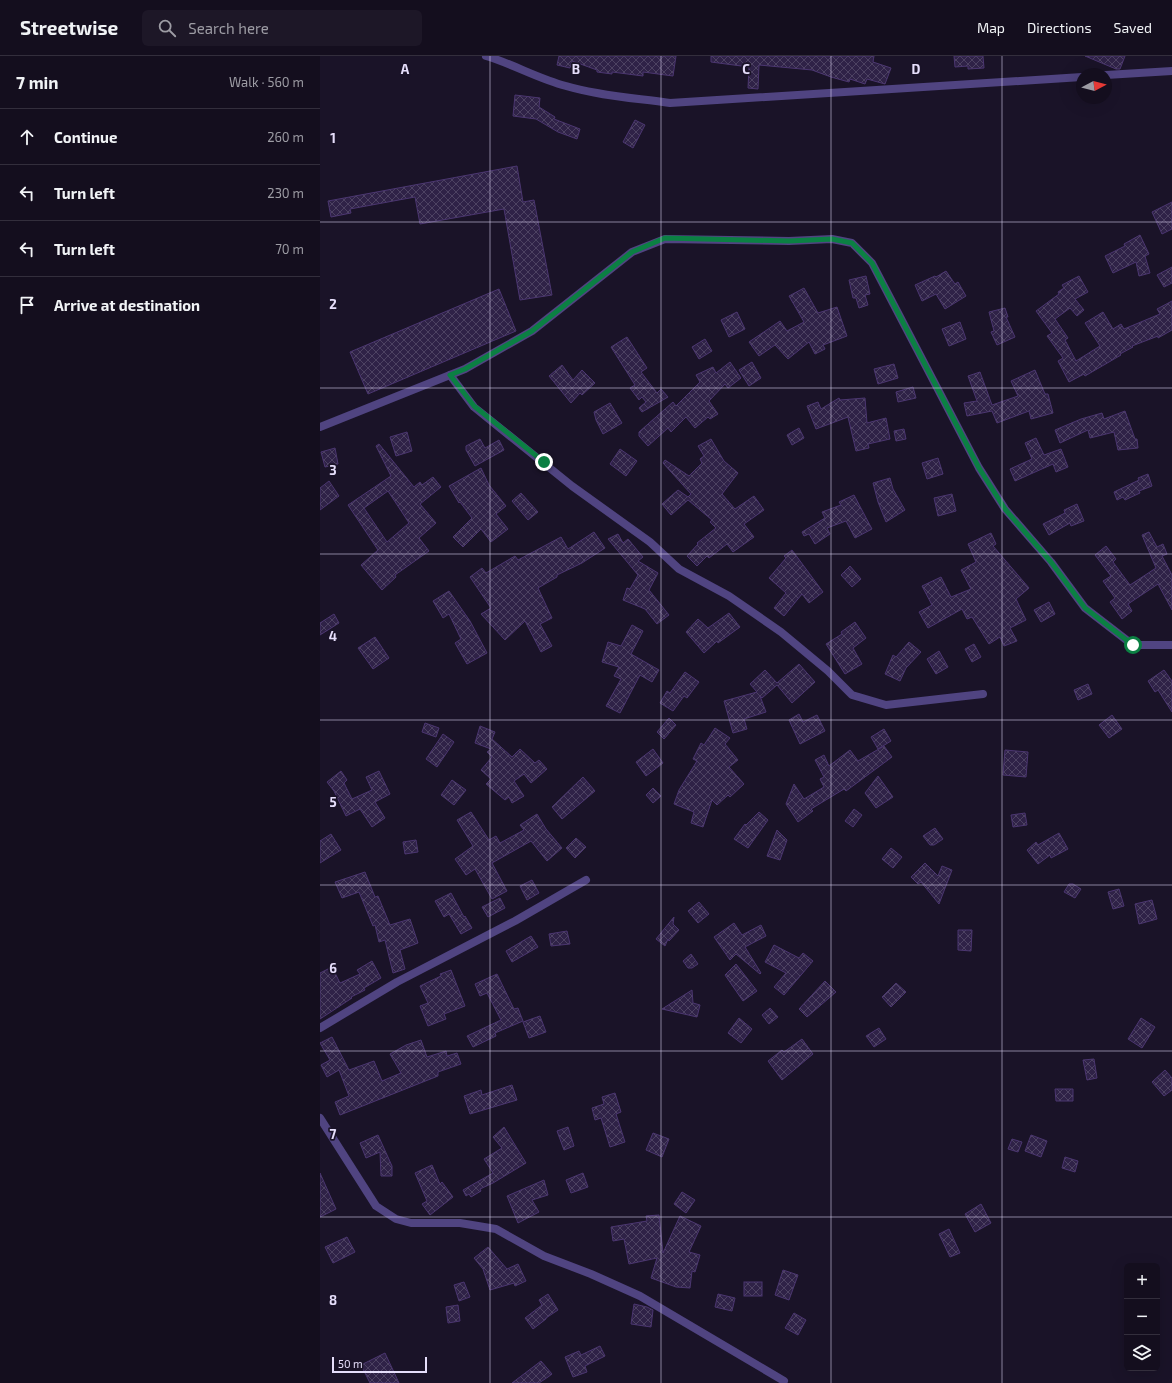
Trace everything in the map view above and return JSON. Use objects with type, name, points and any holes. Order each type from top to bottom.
[{"type":"street","points":[[486,56],[505,61],[566,86],[607,94],[670,103],[1076,76]]},
{"type":"street","points":[[1112,75],[1172,71]]},
{"type":"street","points":[[320,427],[465,369],[532,331],[632,252],[665,238],[789,241],[832,239],[852,243],[872,263],[979,468],[1005,509],[1051,562],[1085,608],[1133,645],[1172,644]]},
{"type":"street","points":[[450,375],[474,406],[572,486],[650,542],[679,569],[729,596],[781,632],[828,671],[852,695],[886,705],[983,694]]},
{"type":"street","points":[[320,1028],[397,982],[515,921],[586,880]]},
{"type":"street","points":[[320,1118],[376,1206],[396,1219],[411,1223],[460,1223],[496,1229],[544,1256],[591,1274],[640,1296],[784,1381]]},
{"type":"building","points":[[559,56],[676,56],[673,76],[643,72],[643,76],[612,72],[612,74],[597,72],[597,70],[572,61],[570,68],[557,65]]},
{"type":"building","points":[[711,56],[874,56],[873,62],[891,68],[885,84],[867,79],[865,84],[850,79],[849,82],[812,70],[759,65],[758,89],[748,88],[749,67],[711,62]]},
{"type":"building","points":[[954,56],[983,56],[984,68],[968,69],[968,66],[955,67]]},
{"type":"building","points":[[1085,56],[1125,56],[1120,69],[1116,69]]},
{"type":"building","points":[[515,95],[540,98],[539,107],[555,117],[554,119],[580,129],[577,139],[558,132],[536,119],[513,116]]},
{"type":"building","points":[[635,120],[645,125],[633,148],[623,142]]},
{"type":"building","points":[[517,166],[523,202],[534,200],[552,295],[520,300],[504,209],[420,224],[415,197],[350,209],[351,213],[331,217],[328,201]]},
{"type":"building","points":[[1172,202],[1172,229],[1162,234],[1152,212]]},
{"type":"building","points":[[1140,235],[1149,254],[1145,256],[1150,273],[1139,276],[1136,262],[1113,273],[1105,256],[1125,246],[1124,244]]},
{"type":"building","points":[[1172,267],[1172,283],[1164,287],[1157,275]]},
{"type":"building","points":[[946,271],[955,284],[958,282],[966,296],[945,309],[936,294],[922,301],[915,285],[935,276],[936,277]]},
{"type":"building","points":[[866,276],[870,294],[865,295],[868,305],[859,308],[856,298],[853,298],[849,280]]},
{"type":"building","points":[[1079,276],[1088,292],[1075,299],[1084,310],[1077,316],[1070,308],[1055,319],[1068,338],[1065,340],[1076,361],[1100,346],[1085,323],[1103,312],[1113,329],[1121,324],[1124,329],[1160,314],[1157,309],[1172,301],[1172,330],[1158,338],[1158,336],[1132,346],[1133,347],[1120,354],[1121,355],[1085,376],[1084,374],[1069,382],[1058,361],[1063,358],[1047,336],[1052,333],[1036,311],[1059,294],[1058,292],[1064,288],[1062,285]]},
{"type":"building","points":[[804,288],[818,313],[837,307],[847,336],[823,345],[825,349],[815,354],[809,342],[788,359],[775,345],[759,356],[749,342],[780,321],[787,331],[804,322],[789,296]]},
{"type":"building","points":[[499,289],[516,331],[368,394],[350,352]]},
{"type":"building","points":[[1005,308],[1008,317],[1006,317],[1015,337],[997,345],[991,332],[994,331],[989,312]]},
{"type":"building","points":[[737,312],[745,329],[729,337],[721,320]]},
{"type":"building","points":[[960,322],[966,339],[949,346],[942,329]]},
{"type":"building","points":[[627,337],[647,368],[641,372],[657,393],[661,389],[668,397],[642,412],[639,408],[646,402],[642,397],[639,400],[630,388],[635,385],[611,347]]},
{"type":"building","points":[[705,339],[712,351],[699,359],[692,347]]},
{"type":"building","points":[[730,362],[741,378],[728,388],[725,384],[709,401],[718,414],[710,419],[708,417],[695,428],[686,417],[671,432],[668,428],[648,446],[639,436],[639,432],[673,402],[676,406],[700,382],[696,375],[713,367],[716,373]]},
{"type":"building","points":[[752,362],[761,378],[749,386],[739,370]]},
{"type":"building","points":[[894,364],[898,378],[878,384],[874,369]]},
{"type":"building","points":[[562,365],[573,380],[582,370],[595,383],[582,395],[580,393],[571,403],[549,376]]},
{"type":"building","points":[[1035,370],[1045,394],[1048,394],[1053,413],[1031,419],[1029,411],[997,423],[992,411],[967,416],[964,403],[977,401],[968,376],[980,372],[992,405],[1018,396],[1011,381]]},
{"type":"building","points":[[913,387],[916,398],[898,402],[896,392]]},
{"type":"building","points":[[839,398],[840,400],[865,398],[867,423],[886,418],[890,439],[868,444],[869,448],[856,451],[848,417],[816,429],[807,406],[818,402],[821,409]]},
{"type":"building","points":[[610,403],[622,423],[603,434],[594,412]]},
{"type":"building","points":[[1125,411],[1135,439],[1137,439],[1138,448],[1118,450],[1114,432],[1090,438],[1088,430],[1060,443],[1055,430],[1081,419],[1102,413],[1104,419]]},
{"type":"building","points":[[799,428],[804,438],[792,445],[787,435]]},
{"type":"building","points":[[904,429],[906,439],[896,441],[894,431]]},
{"type":"building","points":[[407,432],[412,451],[396,456],[390,437]]},
{"type":"building","points":[[1036,438],[1044,455],[1061,449],[1068,467],[1056,472],[1053,464],[1015,481],[1010,469],[1032,459],[1025,443]]},
{"type":"building","points":[[480,439],[485,448],[499,440],[504,450],[475,466],[466,450],[466,446]]},
{"type":"building","points":[[711,439],[724,461],[738,473],[722,494],[735,509],[754,496],[764,510],[744,524],[754,537],[733,552],[727,544],[709,558],[707,556],[697,566],[687,556],[698,544],[697,543],[716,528],[710,522],[712,520],[688,500],[671,515],[662,504],[678,490],[688,497],[691,494],[663,463],[665,460],[689,476],[702,463],[700,459],[704,456],[698,446]]},
{"type":"building","points":[[379,444],[414,487],[420,482],[422,485],[433,477],[441,487],[420,504],[436,523],[419,538],[429,551],[395,575],[396,577],[382,590],[361,565],[378,550],[348,505],[391,476],[376,446]],"holes":[[[388,491],[409,523],[387,542],[364,508]]]},
{"type":"building","points":[[335,448],[338,464],[325,467],[321,452]]},
{"type":"building","points":[[620,449],[637,461],[626,476],[610,464]]},
{"type":"building","points":[[938,458],[943,474],[927,479],[922,463]]},
{"type":"building","points":[[481,468],[489,485],[506,506],[496,514],[508,529],[491,542],[481,529],[463,547],[453,537],[472,518],[460,502],[459,503],[449,486]]},
{"type":"building","points":[[1148,474],[1152,486],[1139,491],[1140,493],[1125,500],[1123,497],[1117,500],[1114,492]]},
{"type":"building","points":[[890,478],[893,489],[905,510],[886,522],[878,502],[873,483]]},
{"type":"building","points":[[329,481],[339,496],[320,510],[320,488]]},
{"type":"building","points":[[521,493],[538,512],[528,520],[512,501]]},
{"type":"building","points":[[952,494],[956,511],[938,516],[934,498]]},
{"type":"building","points":[[854,495],[872,529],[855,538],[846,521],[827,528],[830,534],[815,544],[809,534],[804,536],[802,532],[825,518],[822,512],[841,505],[839,502]]},
{"type":"building","points":[[1077,504],[1084,521],[1071,526],[1070,523],[1049,535],[1043,524],[1065,513],[1064,510]]},
{"type":"building","points":[[594,532],[605,548],[582,563],[557,575],[557,577],[538,588],[552,618],[540,624],[552,646],[541,652],[525,621],[505,640],[481,614],[491,608],[470,577],[482,568],[486,573],[515,556],[518,560],[561,537],[568,549]]},
{"type":"building","points":[[1149,532],[1157,547],[1163,544],[1167,554],[1162,556],[1172,575],[1172,610],[1158,584],[1128,604],[1132,611],[1122,619],[1110,602],[1115,598],[1103,581],[1111,576],[1095,555],[1106,546],[1116,559],[1113,562],[1130,585],[1156,568],[1142,535]]},
{"type":"building","points":[[991,533],[996,544],[993,546],[1029,588],[1016,599],[1026,620],[1010,628],[1017,641],[1004,646],[1000,637],[989,644],[972,617],[967,619],[962,609],[928,628],[919,612],[932,605],[922,586],[941,577],[951,597],[971,589],[961,570],[976,562],[968,544]]},
{"type":"building","points":[[618,534],[623,543],[628,539],[643,557],[638,561],[658,573],[649,590],[669,615],[657,624],[645,609],[623,600],[627,588],[630,589],[638,575],[608,539]]},
{"type":"building","points":[[792,550],[823,592],[809,603],[802,594],[784,616],[774,608],[786,593],[769,578],[786,558],[784,556]]},
{"type":"building","points":[[850,566],[861,579],[852,587],[841,575]]},
{"type":"building","points":[[449,591],[470,621],[487,653],[467,664],[455,643],[461,639],[449,614],[443,618],[433,601]]},
{"type":"building","points":[[1049,602],[1055,614],[1041,622],[1034,610]]},
{"type":"building","points":[[729,613],[740,627],[718,643],[717,641],[704,653],[686,632],[698,619],[708,628]]},
{"type":"building","points":[[334,614],[339,623],[320,635],[320,623]]},
{"type":"building","points":[[855,622],[866,638],[853,648],[862,664],[845,674],[826,644],[842,634],[841,632]]},
{"type":"building","points":[[632,625],[643,631],[631,654],[659,670],[652,682],[640,675],[620,713],[606,706],[621,679],[614,676],[619,667],[602,662],[608,642],[621,646]]},
{"type":"building","points":[[375,637],[389,658],[373,669],[358,648]]},
{"type":"building","points":[[909,642],[921,652],[906,668],[900,681],[885,674],[893,655],[896,657]]},
{"type":"building","points":[[974,644],[981,657],[972,662],[965,649]]},
{"type":"building","points":[[939,651],[948,667],[936,674],[927,659]]},
{"type":"building","points":[[799,664],[815,682],[792,703],[777,685],[762,698],[760,696],[766,712],[744,719],[747,729],[733,733],[724,701],[757,692],[750,684],[765,670],[777,683]]},
{"type":"building","points":[[1164,670],[1172,681],[1172,712],[1158,690],[1155,692],[1148,681]]},
{"type":"building","points":[[685,672],[699,682],[687,698],[684,696],[673,711],[660,703],[667,691],[670,693]]},
{"type":"building","points":[[1088,684],[1092,694],[1078,700],[1074,690]]},
{"type":"building","points":[[799,714],[803,722],[817,715],[825,731],[800,744],[789,720]]},
{"type":"building","points":[[1112,715],[1122,729],[1109,738],[1099,725]]},
{"type":"building","points":[[669,718],[676,725],[664,739],[657,732]]},
{"type":"building","points":[[425,723],[439,728],[436,737],[422,732]]},
{"type":"building","points":[[480,726],[495,732],[492,739],[512,757],[520,749],[535,763],[539,760],[547,769],[531,783],[524,774],[514,781],[524,796],[512,803],[509,797],[505,800],[486,784],[491,779],[481,770],[492,757],[487,752],[491,749],[475,743]]},
{"type":"building","points":[[715,728],[730,738],[725,744],[738,760],[729,767],[744,784],[730,797],[728,795],[717,805],[712,800],[703,827],[691,823],[694,812],[674,804],[679,790],[697,761],[693,759],[701,743],[704,745]]},
{"type":"building","points":[[884,729],[891,741],[878,749],[871,737]]},
{"type":"building","points":[[443,734],[454,742],[437,767],[426,759]]},
{"type":"building","points":[[884,746],[892,757],[846,791],[844,789],[811,809],[813,811],[798,822],[786,804],[794,784],[804,799],[824,787],[820,779],[824,777],[815,760],[824,755],[829,766],[850,750],[858,761]]},
{"type":"building","points":[[653,749],[663,763],[646,776],[636,762]]},
{"type":"building","points":[[1005,750],[1028,752],[1026,777],[1003,775]]},
{"type":"building","points":[[341,771],[347,780],[344,783],[352,799],[372,790],[366,777],[379,771],[390,794],[375,802],[385,818],[372,827],[360,809],[346,816],[334,791],[327,782]]},
{"type":"building","points":[[878,776],[893,797],[876,808],[865,793]]},
{"type":"building","points":[[583,777],[595,791],[562,819],[552,807]]},
{"type":"building","points":[[452,780],[466,790],[454,805],[441,795]]},
{"type":"building","points":[[653,788],[661,796],[653,803],[646,795]]},
{"type":"building","points":[[854,809],[862,815],[853,827],[845,821]]},
{"type":"building","points":[[471,812],[489,840],[496,836],[500,843],[524,830],[520,825],[537,814],[546,829],[562,848],[547,861],[531,841],[492,863],[507,891],[492,899],[475,869],[466,875],[455,859],[473,846],[457,820]]},
{"type":"building","points":[[759,812],[768,820],[748,848],[734,839],[745,824],[746,825]]},
{"type":"building","points":[[1025,813],[1027,825],[1013,827],[1011,815]]},
{"type":"building","points":[[935,828],[943,839],[934,845],[930,845],[923,836]]},
{"type":"building","points":[[777,830],[787,840],[780,860],[767,856]]},
{"type":"building","points":[[1059,833],[1068,849],[1051,858],[1050,855],[1038,864],[1027,850],[1036,842],[1038,845]]},
{"type":"building","points":[[331,834],[341,850],[320,863],[320,841]]},
{"type":"building","points":[[576,838],[586,847],[575,858],[566,848]]},
{"type":"building","points":[[416,840],[418,852],[405,854],[403,842]]},
{"type":"building","points":[[891,848],[902,857],[893,868],[882,859]]},
{"type":"building","points":[[925,863],[938,876],[942,866],[952,870],[939,904],[921,882],[918,884],[911,877]]},
{"type":"building","points":[[365,872],[375,897],[378,896],[390,925],[410,919],[418,943],[400,950],[405,969],[393,973],[385,940],[379,942],[375,925],[373,926],[359,892],[342,898],[335,882]]},
{"type":"building","points":[[532,880],[539,893],[527,900],[520,886]]},
{"type":"building","points":[[1069,884],[1073,884],[1081,889],[1075,898],[1064,892]]},
{"type":"building","points":[[1119,889],[1124,906],[1113,909],[1108,892]]},
{"type":"building","points":[[451,893],[464,917],[465,916],[472,928],[461,934],[449,914],[444,917],[435,901]]},
{"type":"building","points":[[500,898],[505,908],[488,917],[482,907]]},
{"type":"building","points":[[1152,900],[1157,919],[1139,924],[1135,904]]},
{"type":"building","points":[[699,902],[709,914],[698,923],[688,911]]},
{"type":"building","points":[[674,917],[673,924],[679,930],[669,941],[668,939],[665,946],[656,939]]},
{"type":"building","points":[[734,923],[742,935],[761,925],[766,936],[745,947],[761,973],[760,974],[736,954],[730,960],[714,937]]},
{"type":"building","points":[[958,930],[972,930],[971,951],[958,950]]},
{"type":"building","points":[[567,931],[570,944],[551,946],[549,934]]},
{"type":"building","points":[[531,936],[538,947],[512,962],[506,951]]},
{"type":"building","points":[[774,945],[799,958],[803,953],[813,961],[784,995],[774,987],[786,973],[765,962]]},
{"type":"building","points":[[691,954],[698,964],[692,968],[688,968],[683,961]]},
{"type":"building","points":[[372,961],[381,978],[320,1019],[320,973],[332,967],[340,983],[360,974],[357,970]]},
{"type":"building","points":[[736,964],[757,991],[743,1001],[725,975]]},
{"type":"building","points":[[451,970],[465,1006],[444,1014],[446,1019],[428,1026],[420,1006],[428,1003],[420,986],[441,976],[440,974]]},
{"type":"building","points":[[497,974],[514,1009],[518,1008],[523,1021],[495,1033],[496,1036],[473,1047],[467,1036],[501,1020],[487,993],[480,996],[475,984]]},
{"type":"building","points":[[825,981],[836,992],[807,1017],[799,1009]]},
{"type":"building","points":[[896,983],[906,992],[891,1007],[882,997]]},
{"type":"building","points":[[692,990],[693,1003],[700,1005],[697,1017],[662,1009]]},
{"type":"building","points":[[770,1008],[778,1017],[769,1024],[762,1015]]},
{"type":"building","points":[[540,1016],[546,1032],[529,1038],[523,1022]]},
{"type":"building","points":[[739,1018],[752,1029],[741,1043],[728,1033]]},
{"type":"building","points":[[1141,1018],[1155,1027],[1142,1048],[1128,1039]]},
{"type":"building","points":[[879,1028],[886,1039],[874,1047],[866,1036]]},
{"type":"building","points":[[332,1037],[349,1070],[374,1061],[382,1081],[401,1073],[390,1054],[406,1045],[421,1040],[427,1057],[446,1051],[447,1056],[457,1053],[461,1064],[438,1072],[438,1076],[340,1115],[335,1102],[349,1096],[339,1070],[327,1077],[321,1065],[330,1060],[320,1043]]},
{"type":"building","points":[[802,1039],[813,1054],[782,1080],[768,1061],[782,1050],[784,1052]]},
{"type":"building","points":[[1094,1059],[1097,1078],[1087,1080],[1083,1060]]},
{"type":"building","points":[[1165,1070],[1172,1078],[1172,1090],[1164,1096],[1152,1082]]},
{"type":"building","points":[[512,1085],[517,1100],[470,1114],[464,1096],[481,1090],[482,1095]]},
{"type":"building","points":[[1055,1089],[1073,1089],[1073,1101],[1056,1101]]},
{"type":"building","points":[[615,1093],[621,1112],[616,1114],[625,1142],[610,1147],[601,1118],[595,1120],[592,1108],[604,1104],[602,1097]]},
{"type":"building","points":[[504,1127],[526,1163],[480,1189],[481,1191],[471,1197],[469,1194],[466,1196],[463,1190],[493,1173],[484,1159],[502,1148],[493,1137]]},
{"type":"building","points":[[568,1127],[574,1146],[564,1150],[557,1131]]},
{"type":"building","points":[[653,1133],[669,1139],[662,1157],[646,1150]]},
{"type":"building","points":[[378,1135],[392,1166],[392,1176],[381,1176],[380,1152],[366,1158],[360,1143]]},
{"type":"building","points":[[1031,1135],[1047,1141],[1041,1157],[1025,1151]]},
{"type":"building","points":[[1012,1139],[1022,1142],[1018,1152],[1008,1149]]},
{"type":"building","points":[[1065,1157],[1078,1161],[1075,1172],[1062,1168]]},
{"type":"building","points":[[432,1165],[440,1184],[442,1182],[453,1197],[430,1215],[422,1204],[427,1201],[415,1173]]},
{"type":"building","points":[[320,1173],[336,1209],[320,1217]]},
{"type":"building","points":[[583,1173],[588,1187],[571,1193],[566,1180]]},
{"type":"building","points":[[544,1180],[548,1195],[532,1200],[539,1212],[518,1223],[507,1196]]},
{"type":"building","points":[[682,1192],[695,1200],[686,1213],[674,1204]]},
{"type":"building","points":[[981,1204],[991,1223],[975,1232],[965,1214]]},
{"type":"building","points":[[659,1215],[663,1253],[680,1216],[701,1226],[689,1252],[700,1255],[695,1272],[692,1271],[690,1288],[676,1287],[651,1278],[657,1258],[629,1264],[624,1239],[613,1241],[611,1227],[647,1221],[646,1216]]},
{"type":"building","points":[[949,1229],[960,1253],[950,1257],[939,1234]]},
{"type":"building","points":[[347,1237],[355,1252],[333,1263],[325,1247]]},
{"type":"building","points":[[488,1247],[507,1269],[518,1264],[526,1281],[515,1286],[514,1283],[490,1290],[483,1269],[474,1258]]},
{"type":"building","points":[[783,1270],[798,1275],[789,1300],[775,1295]]},
{"type":"building","points":[[464,1282],[470,1297],[459,1301],[454,1285]]},
{"type":"building","points":[[744,1282],[762,1282],[762,1296],[744,1296]]},
{"type":"building","points":[[548,1294],[558,1310],[533,1329],[525,1318],[542,1305],[539,1300]]},
{"type":"building","points":[[718,1294],[735,1298],[732,1311],[715,1307]]},
{"type":"building","points":[[634,1304],[653,1310],[651,1327],[631,1324]]},
{"type":"building","points":[[458,1305],[460,1321],[448,1323],[446,1307]]},
{"type":"building","points":[[794,1313],[806,1320],[798,1335],[785,1328]]},
{"type":"building","points":[[600,1346],[605,1356],[585,1366],[587,1372],[573,1377],[565,1357],[579,1351],[581,1355]]},
{"type":"building","points":[[385,1353],[399,1383],[370,1383],[361,1365]]},
{"type":"building","points":[[541,1361],[552,1374],[539,1383],[512,1383]]},
{"type":"route","points":[[544,462],[474,406],[450,375],[465,369],[532,331],[632,252],[665,238],[789,241],[832,239],[852,243],[872,263],[979,468],[1005,509],[1051,562],[1085,608],[1133,645]]}]
